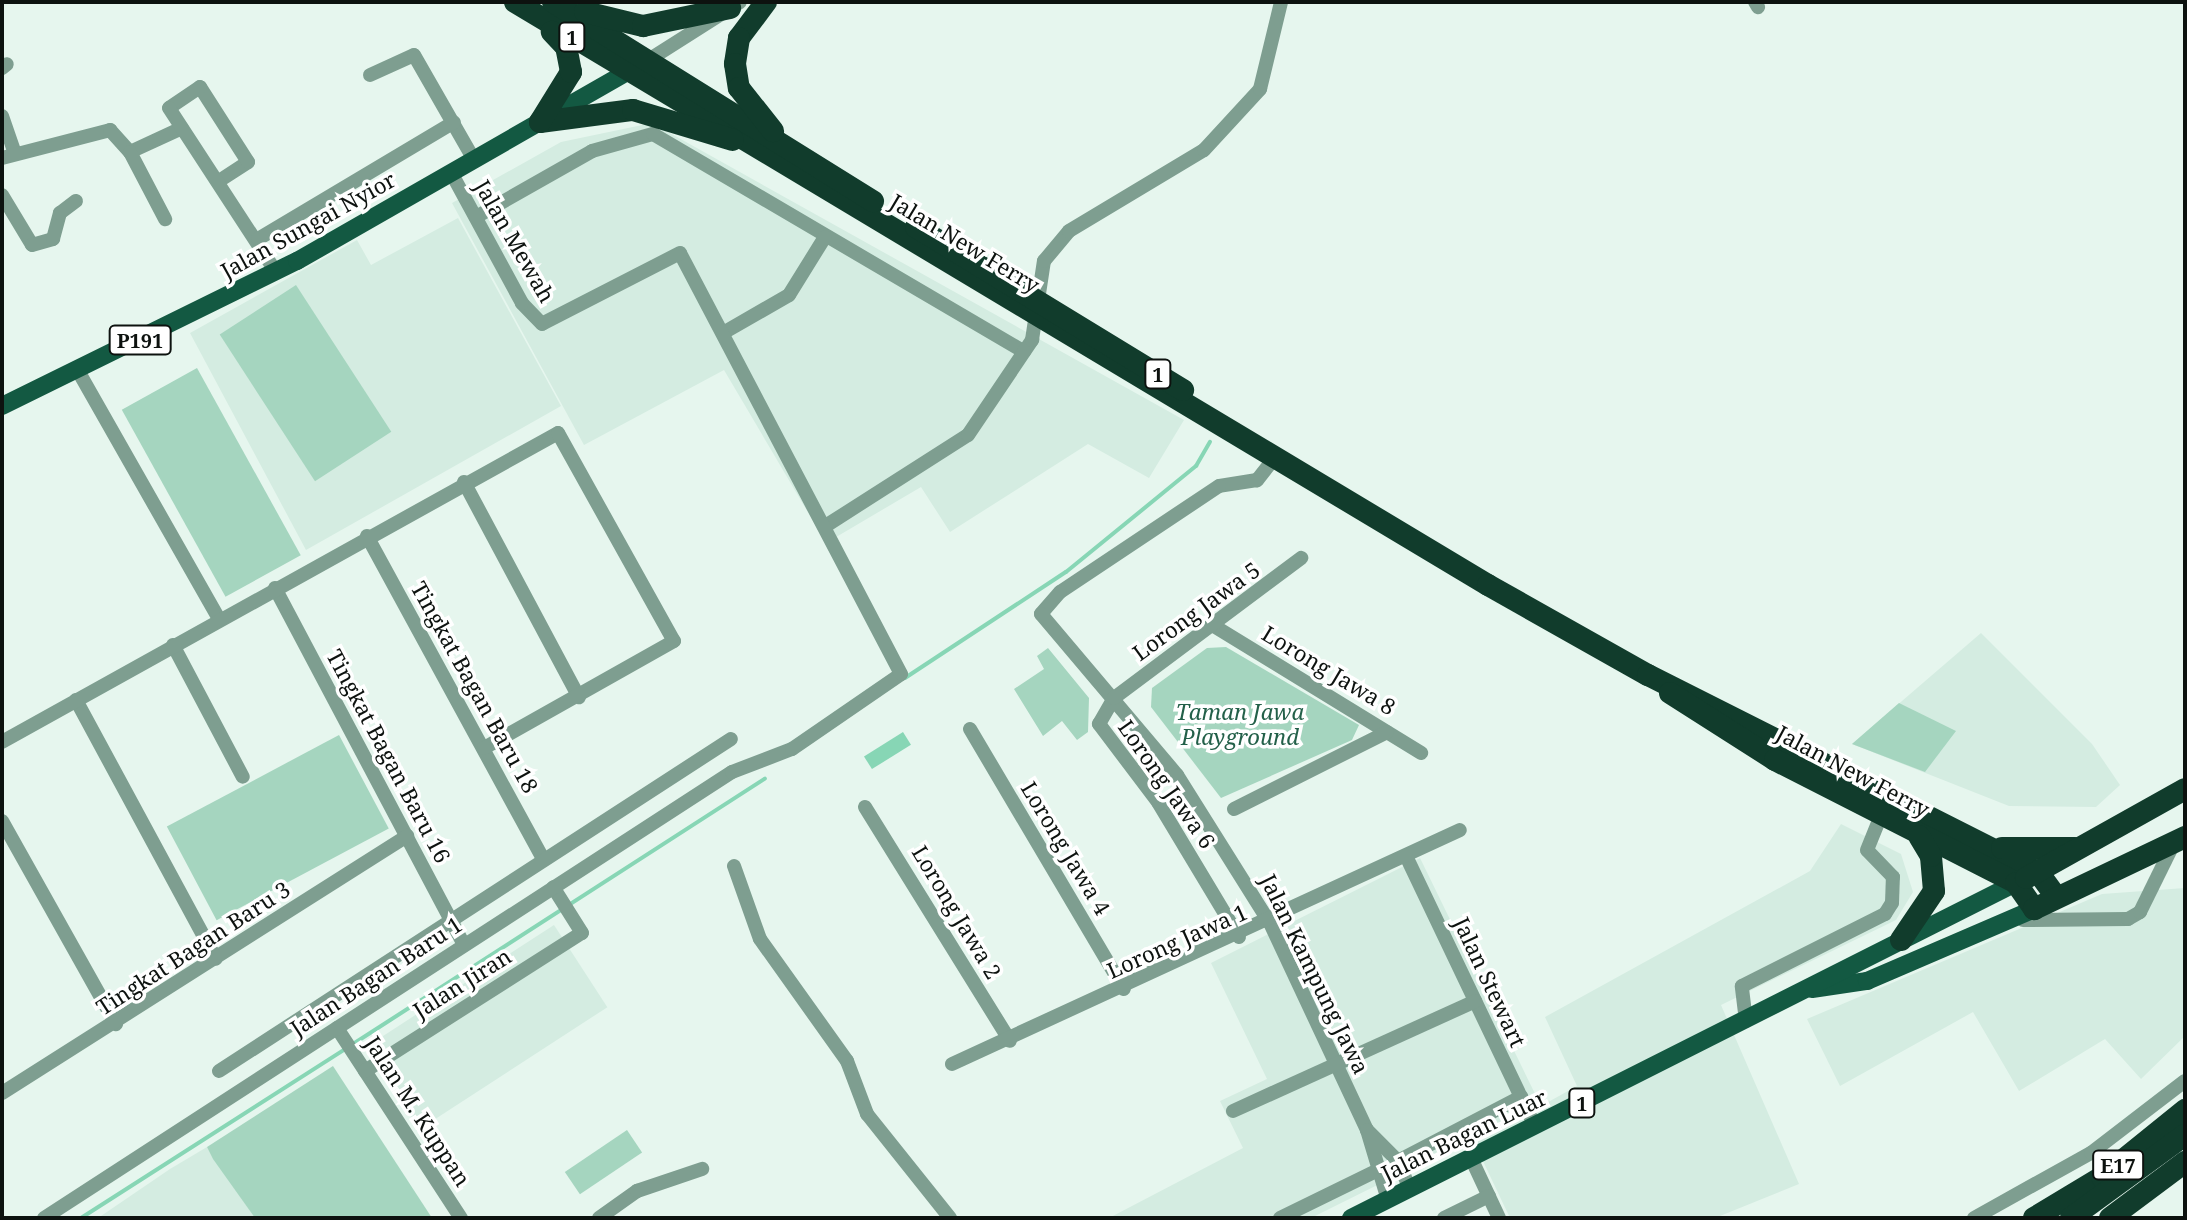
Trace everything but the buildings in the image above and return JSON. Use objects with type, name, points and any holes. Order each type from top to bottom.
[{"type":"highway","points":[[553,2],[643,26],[735,5]]},
{"type":"highway","name":"1","points":[[553,2],[638,66]]},
{"type":"highway","points":[[766,2],[739,38],[736,76],[773,147]]},
{"type":"highway","points":[[519,5],[571,57],[568,85],[540,122]]},
{"type":"highway","name":"1","points":[[519,5],[638,66]]},
{"type":"highway","name":"Jalan New Ferry","points":[[638,66],[1037,307],[1276,456],[1648,675],[2038,872],[2056,897]]},
{"type":"highway","points":[[540,122],[644,112],[773,147]]},
{"type":"highway","name":"Jalan New Ferry","points":[[1648,675],[1700,717],[1880,817],[2016,883],[2034,909]]},
{"type":"highway","points":[[2038,872],[2099,843],[2185,789]]},
{"type":"highway","points":[[2157,808],[2185,808]]},
{"type":"highway","points":[[1901,940],[1934,891],[1931,856],[1919,836]]},
{"type":"highway","points":[[2056,897],[2182,841]]},
{"type":"highway","points":[[1981,843],[2044,851],[2099,843]]},
{"type":"highway","name":"1","points":[[2016,883],[2038,872]]},
{"type":"highway","name":"1","points":[[2034,909],[2056,897]]},
{"type":"highway","name":"E17","points":[[2040,1215],[2185,1110]]},
{"type":"highway","name":"E17","points":[[2071,1218],[2185,1135]]},
{"type":"highway","points":[[2110,1218],[2185,1162]]},
{"type":"main road","name":"Jalan Sungai Nyior","points":[[2,406],[276,272],[638,66]]},
{"type":"main road","name":"Jalan Bagan Luar","points":[[1812,989],[1826,975],[2016,883]]},
{"type":"main road","name":"Jalan Bagan Luar","points":[[1351,1218],[1812,989],[1867,981],[2034,909]]},
{"type":"street","points":[[825,237],[789,295],[723,333],[827,525],[958,446],[1024,352],[1037,307],[1044,261],[1069,231],[1204,150],[1260,89],[1281,2]]},
{"type":"street","name":"P191","points":[[638,66],[735,5]]},
{"type":"street","points":[[370,75],[414,55],[473,158]]},
{"type":"street","points":[[222,179],[248,162],[200,87],[169,108],[222,179],[276,272]]},
{"type":"street","points":[[2,116],[8,155],[110,130],[130,152],[165,219]]},
{"type":"street","points":[[258,239],[454,122]]},
{"type":"street","points":[[130,152],[182,128]]},
{"type":"street","points":[[476,217],[592,151],[653,134],[1024,352]]},
{"type":"street","name":"Jalan Mewah","points":[[451,172],[522,303],[548,324],[680,253],[723,333]]},
{"type":"street","points":[[2,195],[32,245],[53,239],[60,213],[76,201]]},
{"type":"street","points":[[77,369],[219,619]]},
{"type":"street","points":[[2,742],[464,482],[558,433],[674,641],[484,748]]},
{"type":"street","name":"Jalan Kampung Jawa","points":[[1276,456],[1257,480],[1219,486],[1060,592],[1041,614],[1177,775],[1270,923],[1367,1130],[1376,1171],[1388,1200]]},
{"type":"street","points":[[464,482],[579,697]]},
{"type":"street","name":"Jalan Bagan Baru 1","points":[[44,1218],[732,772],[792,749],[901,674],[827,525]]},
{"type":"street","name":"Tingkat Bagan Baru 18","points":[[367,536],[544,860]]},
{"type":"street","name":"Lorong Jawa 5","points":[[1114,698],[1301,558]]},
{"type":"street","name":"Tingkat Bagan Baru 16","points":[[275,588],[464,945]]},
{"type":"street","name":"Lorong Jawa 8","points":[[1214,626],[1421,753]]},
{"type":"street","points":[[173,645],[243,777]]},
{"type":"street","name":"Lorong Jawa 6","points":[[1114,698],[1099,731],[1158,802],[1239,937]]},
{"type":"street","points":[[76,700],[216,959]]},
{"type":"street","name":"Lorong Jawa 4","points":[[970,729],[1124,989]]},
{"type":"street","points":[[1234,809],[1387,732]]},
{"type":"street","name":"Jalan Bagan Baru 1","points":[[219,1071],[731,739]]},
{"type":"street","points":[[716,748],[732,772]]},
{"type":"street","name":"Lorong Jawa 2","points":[[865,807],[1010,1041]]},
{"type":"street","points":[[1746,1021],[1742,986],[1885,914],[1892,903],[1893,877],[1867,850],[1880,817]]},
{"type":"street","points":[[2,821],[116,1024]]},
{"type":"street","name":"Lorong Jawa 1","points":[[952,1064],[1010,1041],[1270,923],[1460,830]]},
{"type":"street","name":"Tingkat Bagan Baru 3","points":[[4,1087],[116,1024],[407,836]]},
{"type":"street","points":[[1998,924],[2058,916],[2128,919],[2140,912],[2182,841]]},
{"type":"street","name":"Jalan Stewart","points":[[1406,856],[1535,1127]]},
{"type":"street","points":[[734,866],[760,939],[847,1061],[867,1114],[950,1218]]},
{"type":"street","name":"Jalan Jiran","points":[[365,1071],[582,933],[553,887]]},
{"type":"street","points":[[1233,1111],[1475,1001]]},
{"type":"street","name":"Jalan M. Kuppan","points":[[337,1028],[461,1218]]},
{"type":"street","points":[[1974,1218],[2091,1153],[2185,1081]]},
{"type":"street","points":[[1398,1161],[1521,1097]]},
{"type":"street","name":"Jalan Kampung Jawa","points":[[1367,1130],[1398,1161],[1410,1189]]},
{"type":"street","points":[[1471,1158],[1499,1218]]},
{"type":"street","points":[[599,1218],[637,1191],[702,1169]]},
{"type":"street","points":[[1280,1218],[1376,1171]]},
{"type":"street","points":[[1444,1218],[1489,1196]]},
{"type":"shaded area","points":[[652,123],[1184,420],[1149,478],[1088,444],[950,532],[921,487],[826,543],[724,370],[584,445],[452,203],[561,142]]},
{"type":"shaded area","points":[[458,218],[561,406],[306,550],[190,333],[357,240],[371,265]]},
{"type":"shaded area","points":[[1981,633],[2092,744],[2120,785],[2096,807],[2009,806],[1852,744]]},
{"type":"shaded area","points":[[903,732],[911,745],[872,769],[864,756]]},
{"type":"shaded area","points":[[1841,824],[1901,854],[1913,892],[1896,920],[1721,1005],[1799,1184],[1715,1218],[1510,1218],[1472,1138],[1311,1218],[1109,1218],[1243,1148],[1220,1101],[1267,1079],[1211,963],[1420,858],[1541,1106],[1577,1086],[1545,1017],[1810,871]]},
{"type":"shaded area","points":[[2185,888],[2185,1036],[2141,1079],[2105,1039],[2019,1091],[1973,1012],[1840,1086],[1807,1019],[2102,894]]},
{"type":"shaded area","points":[[554,925],[607,1007],[420,1129],[366,1047]]},
{"type":"shaded area","points":[[207,1147],[255,1218],[98,1218],[170,1169]]},
{"type":"green space","points":[[296,285],[391,432],[315,481],[220,335]]},
{"type":"green space","points":[[197,368],[301,555],[226,597],[122,410]]},
{"type":"green space","name":"Taman Jawa Playground","points":[[1226,647],[1359,725],[1352,740],[1221,798],[1151,707],[1152,688],[1207,648]]},
{"type":"green space","points":[[1048,648],[1089,698],[1088,732],[1077,740],[1062,721],[1043,736],[1014,689],[1044,669],[1037,656]]},
{"type":"green space","points":[[1899,703],[1956,731],[1925,772],[1852,744]]},
{"type":"green space","points":[[339,735],[389,829],[217,920],[167,827]]},
{"type":"green space","points":[[333,1066],[432,1218],[255,1218],[213,1159],[207,1147]]},
{"type":"green space","points":[[627,1130],[642,1152],[580,1194],[565,1172]]},
{"type":"waterway","points":[[905,678],[1066,572],[1196,466],[1210,442]]},
{"type":"waterway","points":[[353,1044],[765,778]]},
{"type":"waterway","points":[[81,1218],[345,1049]]}]
